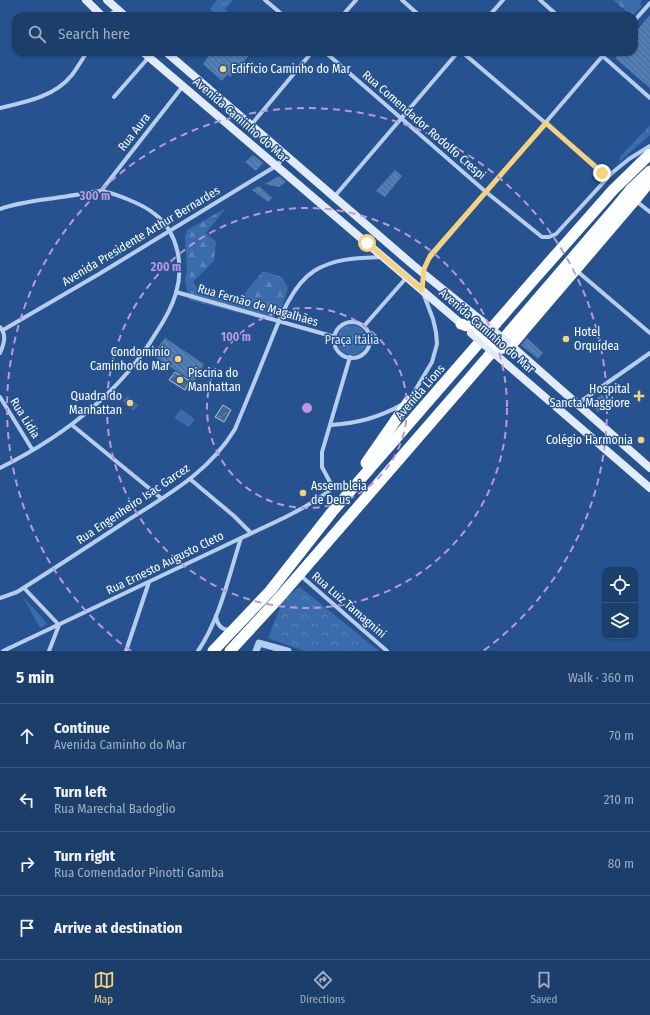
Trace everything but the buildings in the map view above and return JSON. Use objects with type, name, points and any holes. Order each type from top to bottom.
[{"type":"highway","name":"Avenida Lions","points":[[213,651],[270,591],[332,512],[613,190],[650,154]]},
{"type":"highway","points":[[230,651],[278,599],[474,373],[616,206],[650,171]]},
{"type":"highway","points":[[461,324],[477,328],[503,348],[576,269],[650,181]]},
{"type":"highway","points":[[332,512],[409,401]]},
{"type":"highway","points":[[206,651],[229,634]]},
{"type":"main road","points":[[86,0],[98,12]]},
{"type":"main road","points":[[107,0],[120,12]]},
{"type":"main road","name":"Avenida Caminho do Mar","points":[[147,56],[461,324]]},
{"type":"main road","name":"Avenida Caminho do Mar","points":[[171,56],[424,274],[477,328]]},
{"type":"main road","name":"Avenida Caminho do Mar","points":[[503,348],[577,404],[650,468]]},
{"type":"main road","name":"Avenida Caminho do Mar","points":[[503,348],[650,488]]},
{"type":"street","points":[[265,0],[279,12]]},
{"type":"street","points":[[346,12],[356,0]]},
{"type":"street","points":[[402,0],[416,12]]},
{"type":"street","points":[[492,12],[503,0]]},
{"type":"street","points":[[540,0],[554,12]]},
{"type":"street","points":[[638,16],[650,3]]},
{"type":"street","points":[[0,108],[40,98],[56,89],[72,75],[84,56]]},
{"type":"street","points":[[114,97],[145,56]]},
{"type":"street","points":[[251,126],[309,56]]},
{"type":"street","name":"Rua Comendador Rodolfo Crespi","points":[[330,56],[539,236],[549,237],[556,234],[605,180]]},
{"type":"street","points":[[334,197],[455,56]]},
{"type":"street","points":[[467,56],[597,168],[602,173],[605,180],[629,159],[650,146]]},
{"type":"street","points":[[350,358],[331,424],[350,424],[368,420],[386,413],[409,401],[432,362],[437,344],[433,319],[422,290],[426,264],[430,256],[602,56]]},
{"type":"street","points":[[606,56],[650,98]]},
{"type":"street","name":"Rua Aura","points":[[101,191],[183,86]]},
{"type":"street","name":"Avenida Presidente Arthur Bernardes","points":[[1,329],[169,231],[276,166],[286,156]]},
{"type":"street","points":[[0,209],[32,201],[101,191],[120,196],[148,209],[164,222],[178,250],[180,263],[176,292],[168,311],[160,326],[135,363],[100,400],[72,425],[0,468]]},
{"type":"street","points":[[635,200],[650,212]]},
{"type":"street","name":"Rua Engenheiro Isac Garcez","points":[[0,598],[11,595],[24,588],[190,479],[218,454],[235,429],[280,320],[295,291],[307,277],[315,271],[330,264],[345,260],[383,257]]},
{"type":"street","points":[[576,269],[650,333]]},
{"type":"street","points":[[364,326],[407,277]]},
{"type":"street","name":"Rua Fernão de Magalhães","points":[[176,292],[280,320],[334,337]]},
{"type":"street","points":[[349,322],[354,322],[364,326],[370,336],[368,347],[361,355],[350,358],[340,353],[334,343],[334,337],[340,327],[349,322]]},
{"type":"street","points":[[0,352],[5,340],[1,329]]},
{"type":"street","points":[[577,404],[650,353]]},
{"type":"street","name":"Rua Lidia","points":[[0,397],[32,449]]},
{"type":"street","name":"Rua Ernesto Augusto Cleto","points":[[3,651],[251,533],[272,525],[327,492],[332,486],[323,471],[321,460],[323,447],[331,424]]},
{"type":"street","points":[[72,425],[161,498]]},
{"type":"street","points":[[190,479],[234,516],[251,533]]},
{"type":"street","points":[[198,651],[205,641],[216,615],[241,538]]},
{"type":"street","name":"Rua Luiz Tamagnini","points":[[299,574],[387,651]]},
{"type":"street","points":[[126,651],[149,582]]},
{"type":"street","points":[[24,588],[59,625],[49,651]]},
{"type":"street","points":[[216,615],[217,622],[229,634]]},
{"type":"street","points":[[256,651],[259,643],[288,651]]},
{"type":"green space","points":[[217,0],[233,0],[225,9],[228,12],[213,12],[210,9]]},
{"type":"green space","points":[[613,0],[642,0],[640,3],[641,7],[636,12],[627,12]]},
{"type":"green space","points":[[650,125],[650,135],[618,163],[621,156]]},
{"type":"green space","points":[[226,208],[206,233],[216,242],[214,261],[193,282],[202,295],[235,301],[244,294],[263,271],[282,277],[288,288],[282,308],[270,321],[189,300],[185,280],[187,269],[185,237],[187,230]]},
{"type":"green space","name":"Praça Itália","points":[[352,325],[363,329],[367,340],[363,351],[352,355],[341,351],[337,340],[341,329]]},
{"type":"green space","name":"Quadra do Manhattan","points":[[128,396],[138,405],[134,411],[122,401]]},
{"type":"green space","points":[[181,409],[195,419],[189,427],[174,418]]},
{"type":"green space","points":[[300,587],[379,651],[304,651],[268,638],[284,598]]},
{"type":"green space","points":[[23,597],[47,623],[46,625],[40,628]]},
{"type":"water","name":"Piscina do Manhattan","points":[[175,372],[190,381],[185,390],[169,380]]},
{"type":"water","points":[[223,405],[231,410],[224,422],[215,417]]},
{"type":"place","name":"Edifício Caminho do Mar","points":[[223,69]]},
{"type":"place","name":"Hotel Orquídea","points":[[566,339]]},
{"type":"place","name":"Condominio Caminho do Mar","points":[[178,359]]},
{"type":"place","name":"Piscina do Manhattan","points":[[180,380]]},
{"type":"place","name":"Hospital Sancta Maggiore","points":[[639,396]]},
{"type":"place","name":"Quadra do Manhattan","points":[[130,403]]},
{"type":"place","name":"Colégio Harmonia","points":[[641,440]]},
{"type":"place","name":"Assembleia de Deus","points":[[303,493]]},
{"type":"route","points":[[367,243],[422,290],[424,269],[430,256],[546,123],[602,173]]}]
